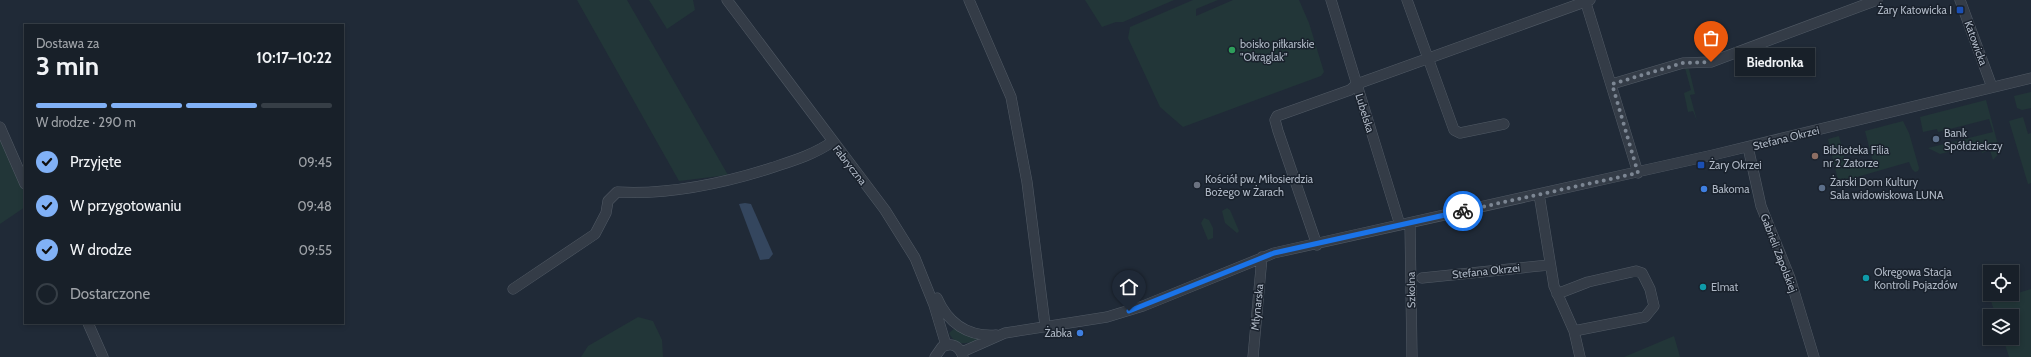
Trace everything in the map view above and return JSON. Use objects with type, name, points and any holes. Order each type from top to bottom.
[{"type":"street","name":"Fabryczna","points":[[727,0],[897,228],[915,258],[934,305],[946,345]]},
{"type":"street","points":[[969,0],[1011,98],[1027,182],[1045,325]]},
{"type":"street","name":"Lubelska","points":[[1331,0],[1357,84],[1405,224]]},
{"type":"street","points":[[1407,0],[1454,130],[1460,133],[1504,124]]},
{"type":"street","points":[[1612,84],[1683,63],[1711,62],[1877,0]]},
{"type":"street","name":"Katowicka","points":[[1960,0],[1992,87]]},
{"type":"street","points":[[1317,245],[1278,131],[1275,120],[1277,116],[1350,90],[1357,84],[1587,1],[1638,173]]},
{"type":"street","name":"Stefana Okrzei","points":[[963,355],[998,335],[1045,325],[1107,317],[1143,306],[1262,257],[1638,173],[2031,78]]},
{"type":"street","points":[[0,127],[24,182]]},
{"type":"street","points":[[513,289],[594,234],[606,213],[608,201],[617,192],[636,193],[683,190],[709,185],[749,175],[817,152],[832,142]]},
{"type":"street","name":"Gabrieli Zapolskiej","points":[[1748,147],[1761,206],[1790,278],[1814,357]]},
{"type":"street","points":[[1539,194],[1549,265],[1557,294],[1574,331],[1580,357]]},
{"type":"street","name":"Szkolna","points":[[1405,224],[1412,357]]},
{"type":"street","name":"Młynarska","points":[[1252,357],[1262,257]]},
{"type":"street","name":"Stefana Okrzei","points":[[1422,278],[1549,265]]},
{"type":"street","points":[[1557,294],[1588,282],[1636,271],[1643,275],[1650,289],[1654,306],[1645,317],[1574,331]]},
{"type":"street","points":[[923,278],[932,288],[942,309],[954,323],[976,334],[998,335]]},
{"type":"street","points":[[88,324],[103,357]]},
{"type":"street","points":[[935,357],[938,349],[946,345],[955,346],[963,355]]},
{"type":"green space","points":[[577,0],[627,0],[728,175],[679,181]]},
{"type":"green space","points":[[649,0],[693,0],[695,10],[667,29]]},
{"type":"green space","points":[[1085,0],[1174,0],[1123,22],[1116,22],[1102,27]]},
{"type":"green space","points":[[1193,0],[1218,0],[1196,9],[1196,16],[1233,0],[1299,0],[1309,23],[1324,72],[1321,76],[1183,127],[1160,107],[1128,38],[1130,27]]},
{"type":"green space","points":[[1685,68],[1689,69],[1695,94],[1690,95],[1697,121],[1693,111],[1688,112],[1684,93],[1691,90]]},
{"type":"green space","points":[[2031,92],[2031,108],[2022,110],[2017,108],[2014,96]]},
{"type":"green space","points":[[1986,100],[1997,141],[2003,149],[1993,160],[1990,150],[1982,153],[1979,144],[1940,154],[1928,148],[1993,132],[1989,119],[1938,132],[1937,129],[1923,132],[1920,117]]},
{"type":"green space","points":[[2023,117],[2028,134],[2031,133],[2031,183],[2028,184],[2009,121]]},
{"type":"green space","points":[[1903,121],[1909,133],[1919,168],[1918,171],[1915,172],[1912,169],[1909,162],[1857,177],[1857,180],[1839,184],[1828,139],[1839,136],[1847,169],[1873,162],[1865,131]]},
{"type":"green space","points":[[0,138],[24,189],[24,208],[0,224]]},
{"type":"green space","points":[[1227,208],[1230,210],[1239,231],[1237,233],[1225,223],[1222,211]]},
{"type":"green space","points":[[1204,218],[1209,220],[1213,228],[1213,238],[1208,240],[1201,223]]},
{"type":"green space","points":[[2031,289],[2031,357],[2009,357],[2005,345],[2019,345],[2019,309],[1994,309],[1991,301],[2019,301],[2019,293]]},
{"type":"green space","points":[[638,317],[653,321],[662,340],[663,357],[581,357],[588,346]]},
{"type":"green space","points":[[955,328],[980,339],[967,343],[955,341],[949,333]]},
{"type":"green space","points":[[1674,336],[1680,357],[1624,357]]},
{"type":"water","points":[[739,204],[751,204],[773,254],[769,259],[760,260]]},
{"type":"way so far","points":[[1463,211],[1638,173],[1612,84],[1683,63],[1711,62]]},
{"type":"place","name":"Żary Katowicka I","points":[[1960,10]]},
{"type":"place","name":"boisko piłkarskie \"Okrąglak\"","points":[[1232,50]]},
{"type":"place","name":"Biedronka","points":[[1711,62]]},
{"type":"place","name":"Bank Spółdzielczy","points":[[1936,139]]},
{"type":"place","name":"Biblioteka Filia nr 2 Zatorze","points":[[1815,156]]},
{"type":"place","name":"Żary Okrzei","points":[[1701,165]]},
{"type":"place","name":"Kościół pw. Miłosierdzia Bożego w Żarach","points":[[1197,185]]},
{"type":"place","name":"Żarski Dom Kultury Sala widowiskowa LUNA","points":[[1822,188]]},
{"type":"place","name":"Bakoma","points":[[1704,189]]},
{"type":"place","name":"Okręgowa Stacja Kontroli Pojazdów","points":[[1866,278]]},
{"type":"place","name":"Elmat","points":[[1703,287]]},
{"type":"place","name":"Żabka","points":[[1080,333]]},
{"type":"route","points":[[1129,311],[1274,253],[1371,233],[1463,211]]}]
